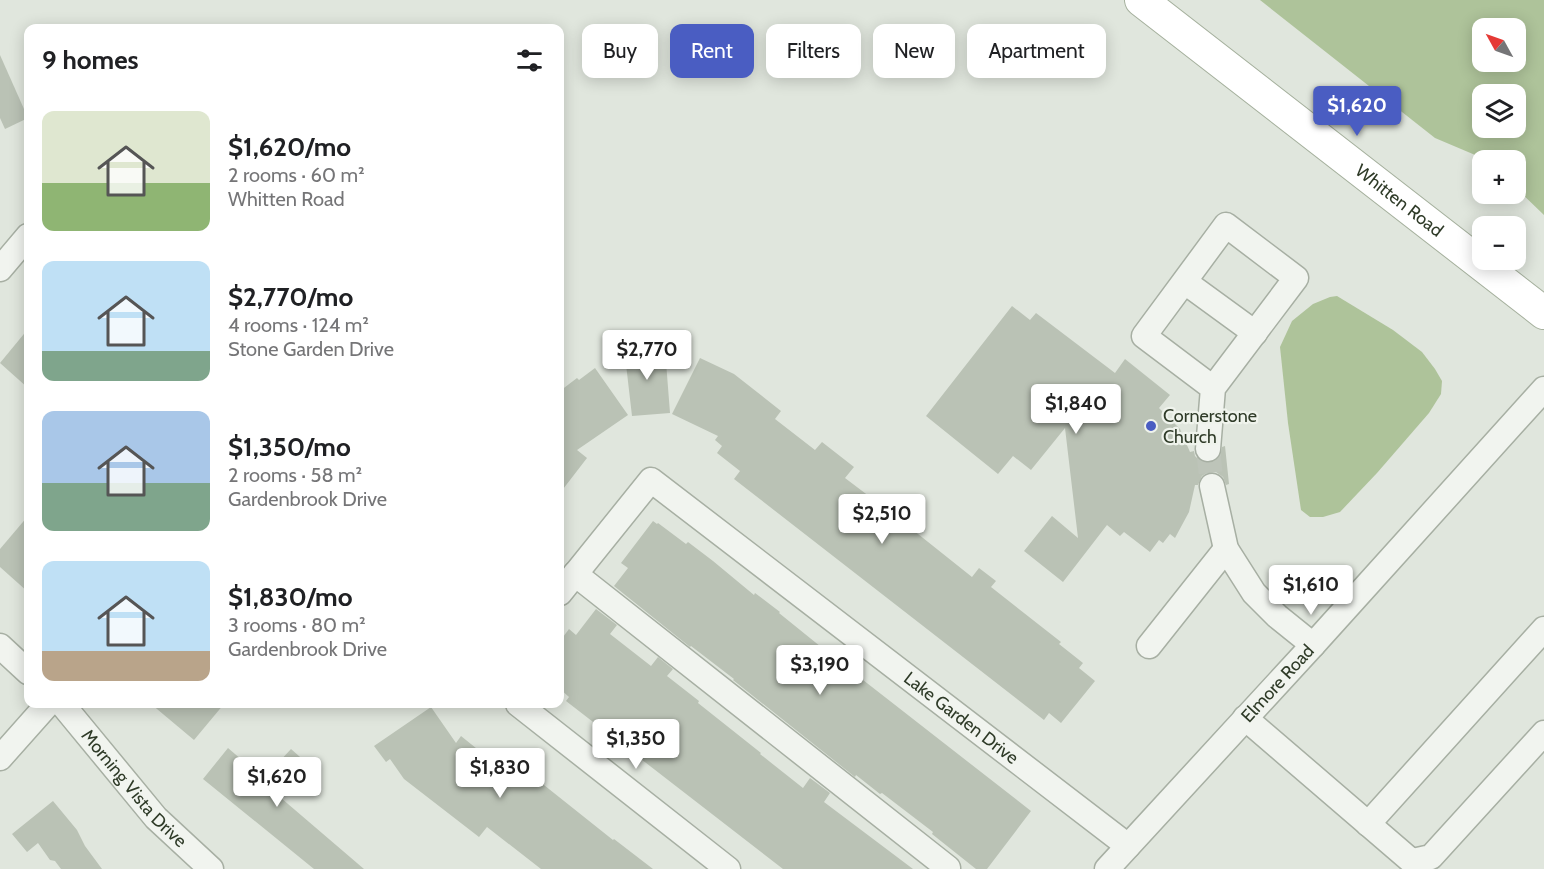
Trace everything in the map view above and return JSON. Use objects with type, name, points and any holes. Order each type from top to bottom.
[{"type":"main road","name":"Whitten Road","points":[[1140,0],[1544,313]]},
{"type":"street","points":[[1208,449],[1213,388],[1296,278],[1226,225],[1144,336],[1213,388]]},
{"type":"street","points":[[0,269],[24,241]]},
{"type":"street","points":[[1185,282],[1255,333]]},
{"type":"street","name":"Elmore Road","points":[[1107,869],[1544,389]]},
{"type":"street","name":"Lake Garden Drive","points":[[575,574],[651,480],[1128,846]]},
{"type":"street","points":[[1212,486],[1226,549],[1254,593],[1277,616],[1313,645]]},
{"type":"street","points":[[1149,646],[1226,549]]},
{"type":"street","points":[[564,588],[575,574],[948,868]]},
{"type":"street","points":[[1368,824],[1544,629]]},
{"type":"street","points":[[0,646],[24,668]]},
{"type":"street","points":[[0,758],[44,708]]},
{"type":"street","name":"Morning Vista Drive","points":[[65,708],[156,818],[211,869]]},
{"type":"street","points":[[523,708],[728,869]]},
{"type":"street","points":[[1245,718],[1413,861],[1431,857],[1544,733]]},
{"type":"shaded area","points":[[1260,0],[1544,0],[1544,215],[1526,198],[1526,150],[1472,150],[1472,154],[1435,138]]},
{"type":"shaded area","points":[[1337,296],[1393,330],[1422,352],[1442,381],[1441,394],[1429,413],[1340,512],[1323,517],[1310,517],[1301,510],[1280,347],[1292,321],[1313,304]]},
{"type":"building","points":[[0,55],[24,109],[24,120],[5,129],[0,118]]},
{"type":"building","points":[[1012,306],[1030,320],[1036,313],[1115,373],[1125,359],[1170,395],[1159,408],[1180,429],[1190,452],[1194,451],[1200,461],[1215,462],[1220,457],[1222,447],[1225,446],[1229,484],[1226,485],[1223,477],[1216,472],[1208,472],[1202,476],[1198,485],[1195,485],[1189,512],[1175,538],[1170,534],[1163,543],[1159,540],[1150,552],[1124,532],[1120,536],[1107,525],[1063,582],[1024,551],[1052,516],[1078,538],[1065,428],[1031,470],[1013,456],[998,474],[926,416]]},
{"type":"building","points":[[24,334],[24,384],[0,363]]},
{"type":"building","points":[[644,345],[645,351],[665,349],[670,413],[632,416],[624,347]]},
{"type":"building","points":[[700,358],[734,374],[781,411],[775,419],[815,450],[822,442],[854,467],[845,478],[886,509],[889,505],[892,507],[916,526],[913,530],[972,577],[979,568],[996,581],[991,587],[1061,642],[1059,644],[1083,663],[1079,668],[1095,681],[1061,723],[1049,713],[1044,720],[734,479],[740,471],[717,453],[722,446],[715,440],[718,436],[672,414]]},
{"type":"building","points":[[595,368],[628,415],[577,450],[587,458],[564,488],[564,388],[577,378],[579,380]]},
{"type":"building","points":[[24,521],[24,588],[0,567],[0,549]]},
{"type":"building","points":[[653,521],[686,544],[688,542],[754,595],[755,593],[780,612],[831,655],[1031,811],[987,869],[976,869],[932,834],[933,832],[882,793],[880,794],[856,775],[855,777],[614,586],[628,568],[621,563]]},
{"type":"building","points":[[596,609],[617,625],[610,634],[651,666],[658,657],[673,669],[667,676],[699,701],[698,703],[803,788],[810,778],[830,793],[824,802],[913,869],[783,869],[566,701],[569,697],[564,693],[564,636],[569,629],[576,635]]},
{"type":"building","points":[[156,708],[221,708],[194,740]]},
{"type":"building","points":[[432,708],[456,743],[461,736],[497,765],[505,754],[653,869],[541,869],[487,827],[479,837],[404,779],[390,759],[386,762],[374,746]]},
{"type":"building","points":[[228,748],[265,777],[291,749],[308,764],[296,779],[298,780],[281,798],[364,869],[314,869],[203,779]]},
{"type":"building","points":[[53,801],[77,830],[85,846],[102,869],[61,869],[55,861],[50,860],[38,843],[27,852],[12,834]]},
{"type":"tunnel","points":[[1208,449],[1212,486]]},
{"type":"place","name":"Cornerstone Church","points":[[1151,426]]}]
